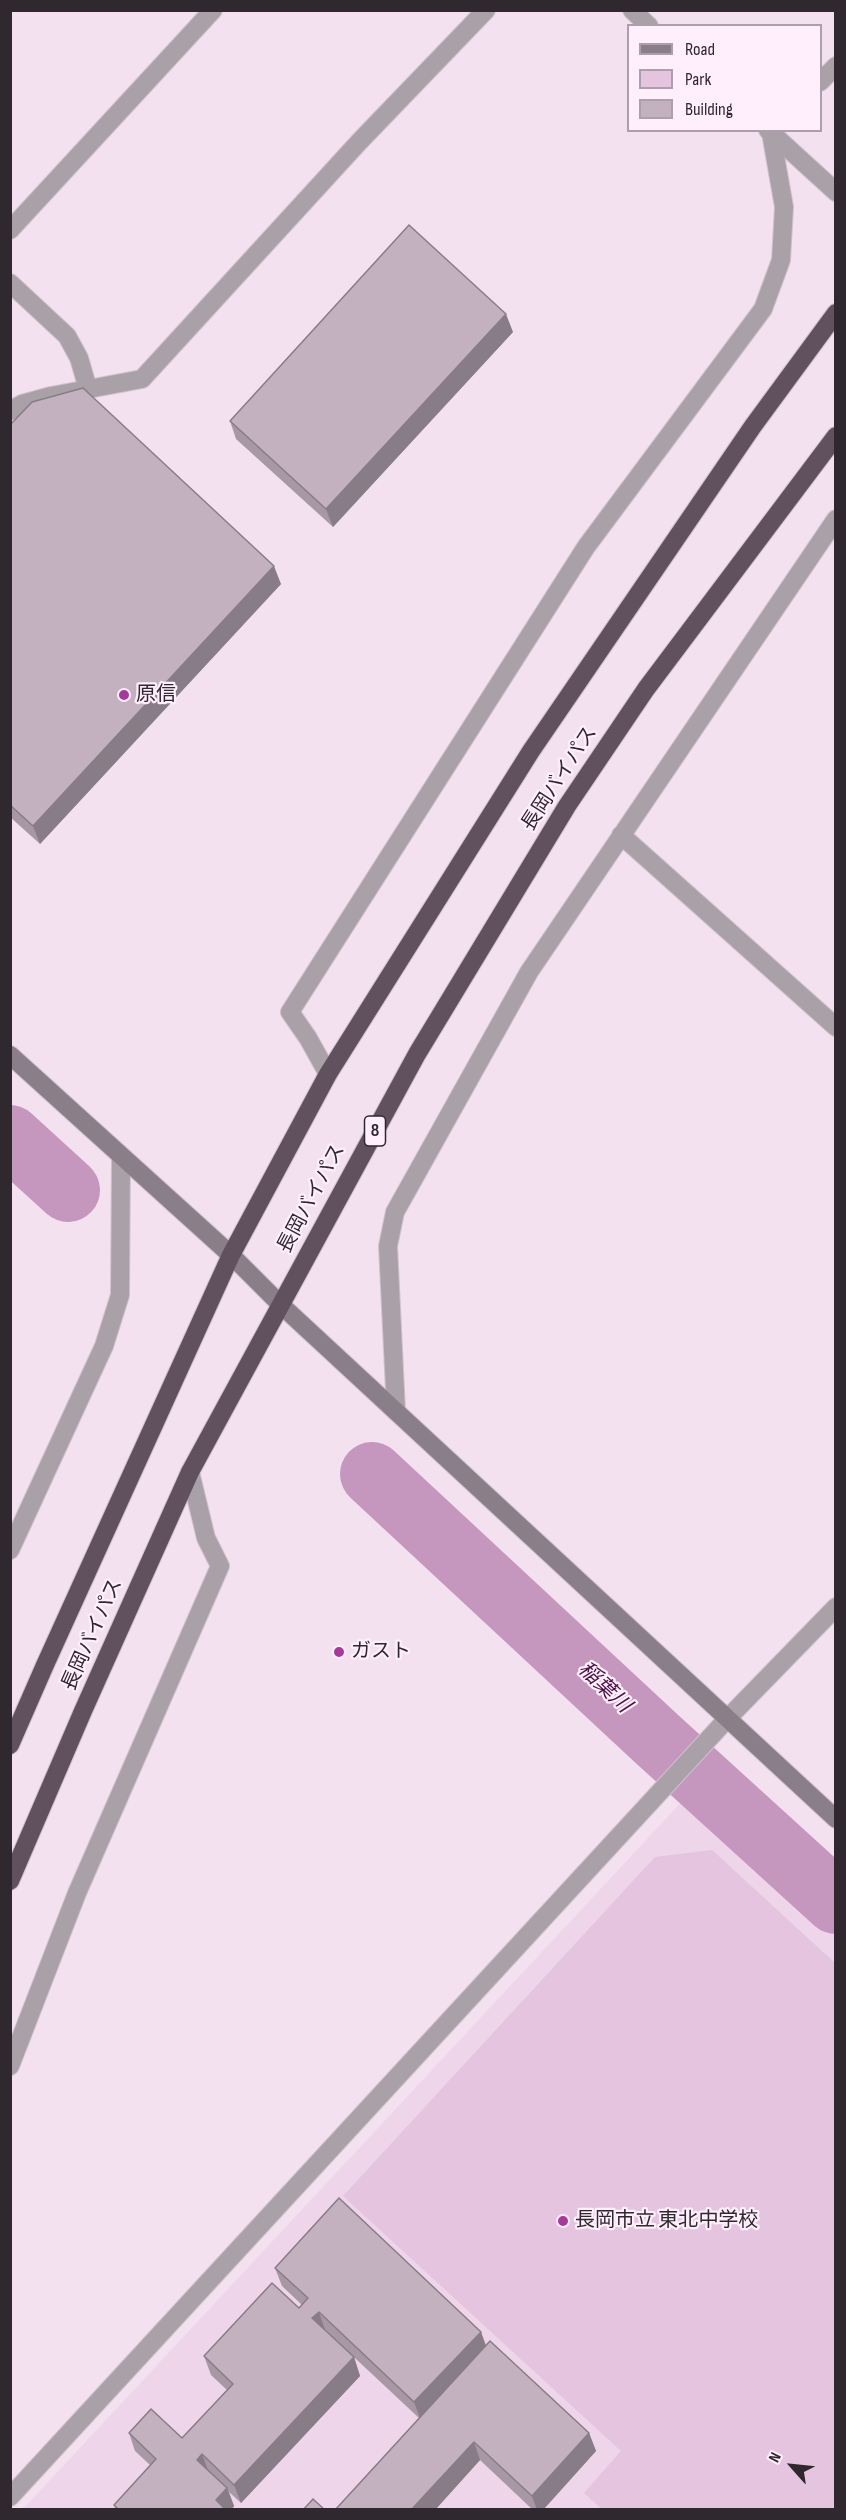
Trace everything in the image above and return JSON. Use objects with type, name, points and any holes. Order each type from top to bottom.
[{"type":"highway","name":"長岡バイパス","points":[[10,1745],[231,1255],[328,1074],[531,751],[747,435],[836,313]]},
{"type":"highway","name":"長岡バイパス","points":[[10,1881],[190,1472],[417,1054],[567,806],[646,689],[836,436]]},
{"type":"street","points":[[10,230],[213,10]]},
{"type":"street","points":[[10,411],[22,404],[51,396],[142,379],[359,142],[486,10]]},
{"type":"street","points":[[632,10],[647,24]]},
{"type":"street","points":[[822,80],[836,66]]},
{"type":"street","points":[[771,132],[836,192]]},
{"type":"street","points":[[328,1074],[290,1012],[586,547],[763,309],[781,260],[784,207],[771,132]]},
{"type":"street","points":[[10,283],[68,336],[79,357],[88,389]]},
{"type":"street","points":[[396,1411],[388,1246],[395,1212],[530,972],[836,519]]},
{"type":"street","points":[[621,835],[836,1027]]},
{"type":"street","points":[[10,1055],[121,1158],[231,1255],[281,1305],[836,1819]]},
{"type":"street","points":[[10,1550],[105,1346],[120,1295],[121,1158]]},
{"type":"street","points":[[10,2066],[77,1893],[220,1566],[206,1538],[190,1472]]},
{"type":"street","points":[[10,2497],[727,1719],[836,1607]]},
{"type":"street","points":[[10,2023],[32,2008]]},
{"type":"shaded area","name":"長岡市立 東北中学校","points":[[688,1795],[835,1932],[835,2509],[22,2510]]},
{"type":"green space","name":"長岡市立 東北中学校","points":[[712,1850],[835,1963],[835,2509],[602,2509],[584,2493],[621,2451],[343,2196],[655,1857]]},
{"type":"building","points":[[409,225],[506,314],[326,509],[230,421]]},
{"type":"building","points":[[83,388],[274,566],[33,826],[10,805],[10,425],[32,402]]},
{"type":"building","points":[[339,2198],[481,2332],[414,2402],[319,2312],[312,2318],[354,2357],[234,2485],[202,2454],[197,2460],[227,2488],[216,2500],[226,2510],[119,2510],[114,2505],[156,2459],[129,2433],[151,2409],[182,2438],[233,2384],[204,2356],[272,2283],[299,2308],[308,2298],[275,2268]]},
{"type":"building","points":[[490,2341],[589,2433],[532,2496],[474,2442],[411,2510],[335,2510]]},
{"type":"building","points":[[313,2499],[325,2510],[303,2510]]},
{"type":"waterway","name":"稲葉川","points":[[10,1137],[68,1190]]},
{"type":"waterway","name":"稲葉川","points":[[372,1474],[836,1902]]},
{"type":"place","name":"原信","points":[[124,695]]},
{"type":"place","name":"ガスト","points":[[339,1652]]},
{"type":"place","name":"長岡市立 東北中学校","points":[[563,2221]]}]
